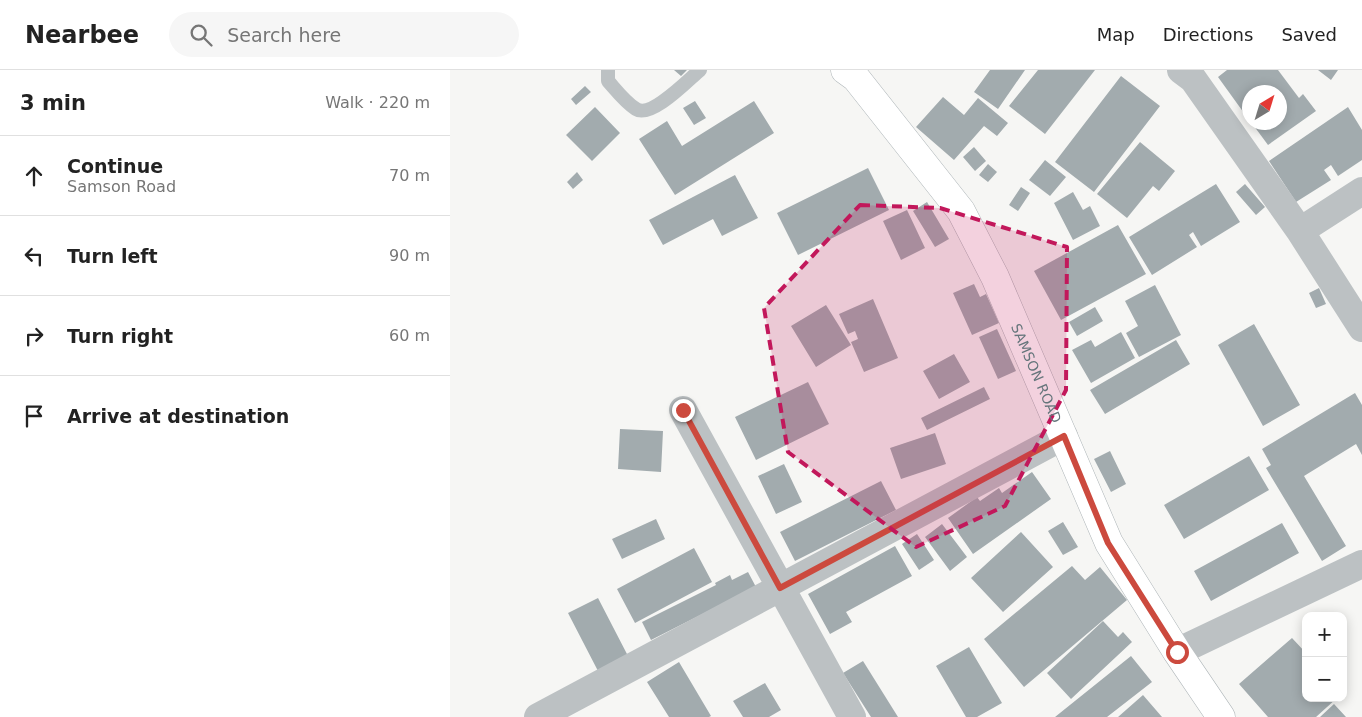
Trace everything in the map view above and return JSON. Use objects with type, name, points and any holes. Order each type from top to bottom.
[{"type":"street","name":"SAMSON ROAD","points":[[854,73],[961,211],[995,277],[1108,543],[1221,717]]},
{"type":"street","points":[[1191,73],[1300,231],[1362,328]]},
{"type":"street","points":[[1300,231],[1362,191]]},
{"type":"street","points":[[683,410],[852,717]]},
{"type":"street","points":[[538,717],[1064,436]]},
{"type":"street","points":[[1177,652],[1362,564]]},
{"type":"lane","points":[[608,70],[608,81],[636,110],[646,111],[655,108],[700,70]]},
{"type":"highlighted area","points":[[860,205],[940,208],[1067,247],[1066,390],[1005,506],[916,547],[788,452],[764,308]]},
{"type":"building","points":[[674,70],[687,70],[681,76]]},
{"type":"building","points":[[990,70],[1025,70],[998,109],[974,92]]},
{"type":"building","points":[[1038,70],[1095,70],[1045,134],[1009,106]]},
{"type":"building","points":[[1227,70],[1278,70],[1299,98],[1303,94],[1316,111],[1268,145],[1257,130],[1287,130],[1287,85],[1242,85],[1242,110],[1218,77]]},
{"type":"building","points":[[1318,70],[1338,70],[1331,80]]},
{"type":"building","points":[[1121,76],[1160,106],[1094,192],[1055,162]]},
{"type":"building","points":[[585,86],[591,92],[576,105],[571,99]]},
{"type":"building","points":[[943,97],[964,115],[978,98],[1008,123],[997,136],[984,126],[954,160],[916,127]]},
{"type":"building","points":[[695,101],[706,118],[694,125],[683,108]]},
{"type":"building","points":[[754,101],[774,133],[675,195],[639,139],[667,121],[682,146]]},
{"type":"building","points":[[595,107],[620,133],[592,161],[566,135]]},
{"type":"building","points":[[1348,107],[1362,130],[1362,160],[1338,176],[1331,165],[1324,170],[1331,180],[1296,202],[1269,161]]},
{"type":"building","points":[[1140,142],[1175,171],[1159,191],[1153,186],[1127,218],[1097,194]]},
{"type":"building","points":[[974,147],[986,161],[975,171],[963,157]]},
{"type":"building","points":[[1045,160],[1066,177],[1050,196],[1029,180]]},
{"type":"building","points":[[988,164],[997,172],[988,182],[979,175]]},
{"type":"building","points":[[868,168],[889,210],[798,255],[777,213]]},
{"type":"building","points":[[577,172],[583,180],[573,189],[567,182]]},
{"type":"building","points":[[735,175],[758,218],[722,236],[713,219],[663,245],[649,220]]},
{"type":"building","points":[[1216,184],[1240,222],[1201,246],[1193,232],[1189,235],[1197,247],[1152,275],[1129,237]]},
{"type":"building","points":[[1245,184],[1265,207],[1256,215],[1236,192]]},
{"type":"building","points":[[1021,187],[1030,193],[1018,211],[1009,205]]},
{"type":"building","points":[[1073,192],[1083,210],[1090,206],[1100,226],[1073,240],[1054,203]]},
{"type":"building","points":[[927,202],[949,239],[935,247],[913,211]]},
{"type":"building","points":[[907,210],[925,248],[901,260],[883,221]]},
{"type":"building","points":[[1118,225],[1146,274],[1061,320],[1034,271]]},
{"type":"building","points":[[974,284],[980,297],[986,294],[999,323],[972,335],[953,293]]},
{"type":"building","points":[[1155,285],[1181,335],[1139,357],[1126,333],[1138,326],[1125,301]]},
{"type":"building","points":[[1319,288],[1326,304],[1316,308],[1309,293]]},
{"type":"building","points":[[873,299],[898,358],[864,372],[851,342],[858,339],[855,331],[848,334],[839,314]]},
{"type":"building","points":[[826,305],[851,345],[816,367],[791,326]]},
{"type":"building","points":[[1095,307],[1103,321],[1077,336],[1069,322]]},
{"type":"building","points":[[1254,324],[1300,405],[1263,426],[1218,345]]},
{"type":"building","points":[[997,329],[1016,371],[998,379],[979,337]]},
{"type":"building","points":[[1121,332],[1135,358],[1091,383],[1072,350],[1091,340],[1095,347]]},
{"type":"building","points":[[1176,340],[1190,364],[1105,414],[1090,390]]},
{"type":"building","points":[[954,354],[970,382],[939,399],[923,371]]},
{"type":"building","points":[[808,382],[829,424],[756,460],[735,417]]},
{"type":"building","points":[[984,387],[990,399],[927,430],[921,418]]},
{"type":"building","points":[[1355,393],[1362,405],[1362,455],[1356,444],[1304,476],[1346,546],[1322,561],[1266,468],[1271,465],[1262,449]]},
{"type":"building","points":[[620,429],[663,431],[661,472],[618,469]]},
{"type":"building","points":[[935,433],[946,464],[901,479],[890,448]]},
{"type":"building","points":[[1110,451],[1126,484],[1111,492],[1094,459]]},
{"type":"building","points":[[1249,456],[1269,490],[1184,539],[1164,505]]},
{"type":"building","points":[[784,464],[802,502],[776,514],[758,476]]},
{"type":"building","points":[[1032,472],[1051,499],[973,554],[948,518],[977,497],[980,501],[999,488],[1002,493]]},
{"type":"building","points":[[881,481],[896,510],[795,561],[780,532]]},
{"type":"building","points":[[656,519],[665,539],[622,559],[612,539]]},
{"type":"building","points":[[1063,522],[1078,547],[1063,555],[1048,531]]},
{"type":"building","points":[[1282,523],[1299,553],[1211,601],[1194,571]]},
{"type":"building","points":[[942,524],[967,557],[950,571],[925,537]]},
{"type":"building","points":[[1021,532],[1053,567],[1003,612],[971,578]]},
{"type":"building","points":[[917,534],[934,560],[919,570],[902,544]]},
{"type":"building","points":[[895,546],[912,576],[846,612],[852,622],[830,634],[808,594]]},
{"type":"building","points":[[694,548],[712,582],[635,623],[617,589]]},
{"type":"building","points":[[1072,566],[1085,580],[1100,567],[1127,600],[1024,687],[984,639]]},
{"type":"building","points":[[748,572],[756,587],[651,640],[642,622],[716,585],[715,583],[730,575],[732,580]]},
{"type":"building","points":[[598,598],[628,656],[598,671],[568,613]]},
{"type":"building","points":[[1103,621],[1118,637],[1123,632],[1132,642],[1071,699],[1047,673]]},
{"type":"building","points":[[1292,638],[1302,649],[1302,702],[1333,702],[1316,717],[1268,717],[1239,684]]},
{"type":"building","points":[[969,647],[1002,703],[977,717],[966,717],[936,666]]},
{"type":"building","points":[[1131,656],[1152,682],[1107,717],[1055,717]]},
{"type":"building","points":[[863,661],[898,717],[871,717],[843,673]]},
{"type":"building","points":[[679,662],[711,716],[669,717],[647,682]]},
{"type":"building","points":[[765,683],[781,710],[769,717],[743,717],[733,701]]},
{"type":"building","points":[[1143,695],[1162,717],[1118,717]]},
{"type":"building","points":[[1334,704],[1346,717],[1320,717]]},
{"type":"route","points":[[683,410],[780,588],[1064,436],[1108,543],[1177,652]]}]
